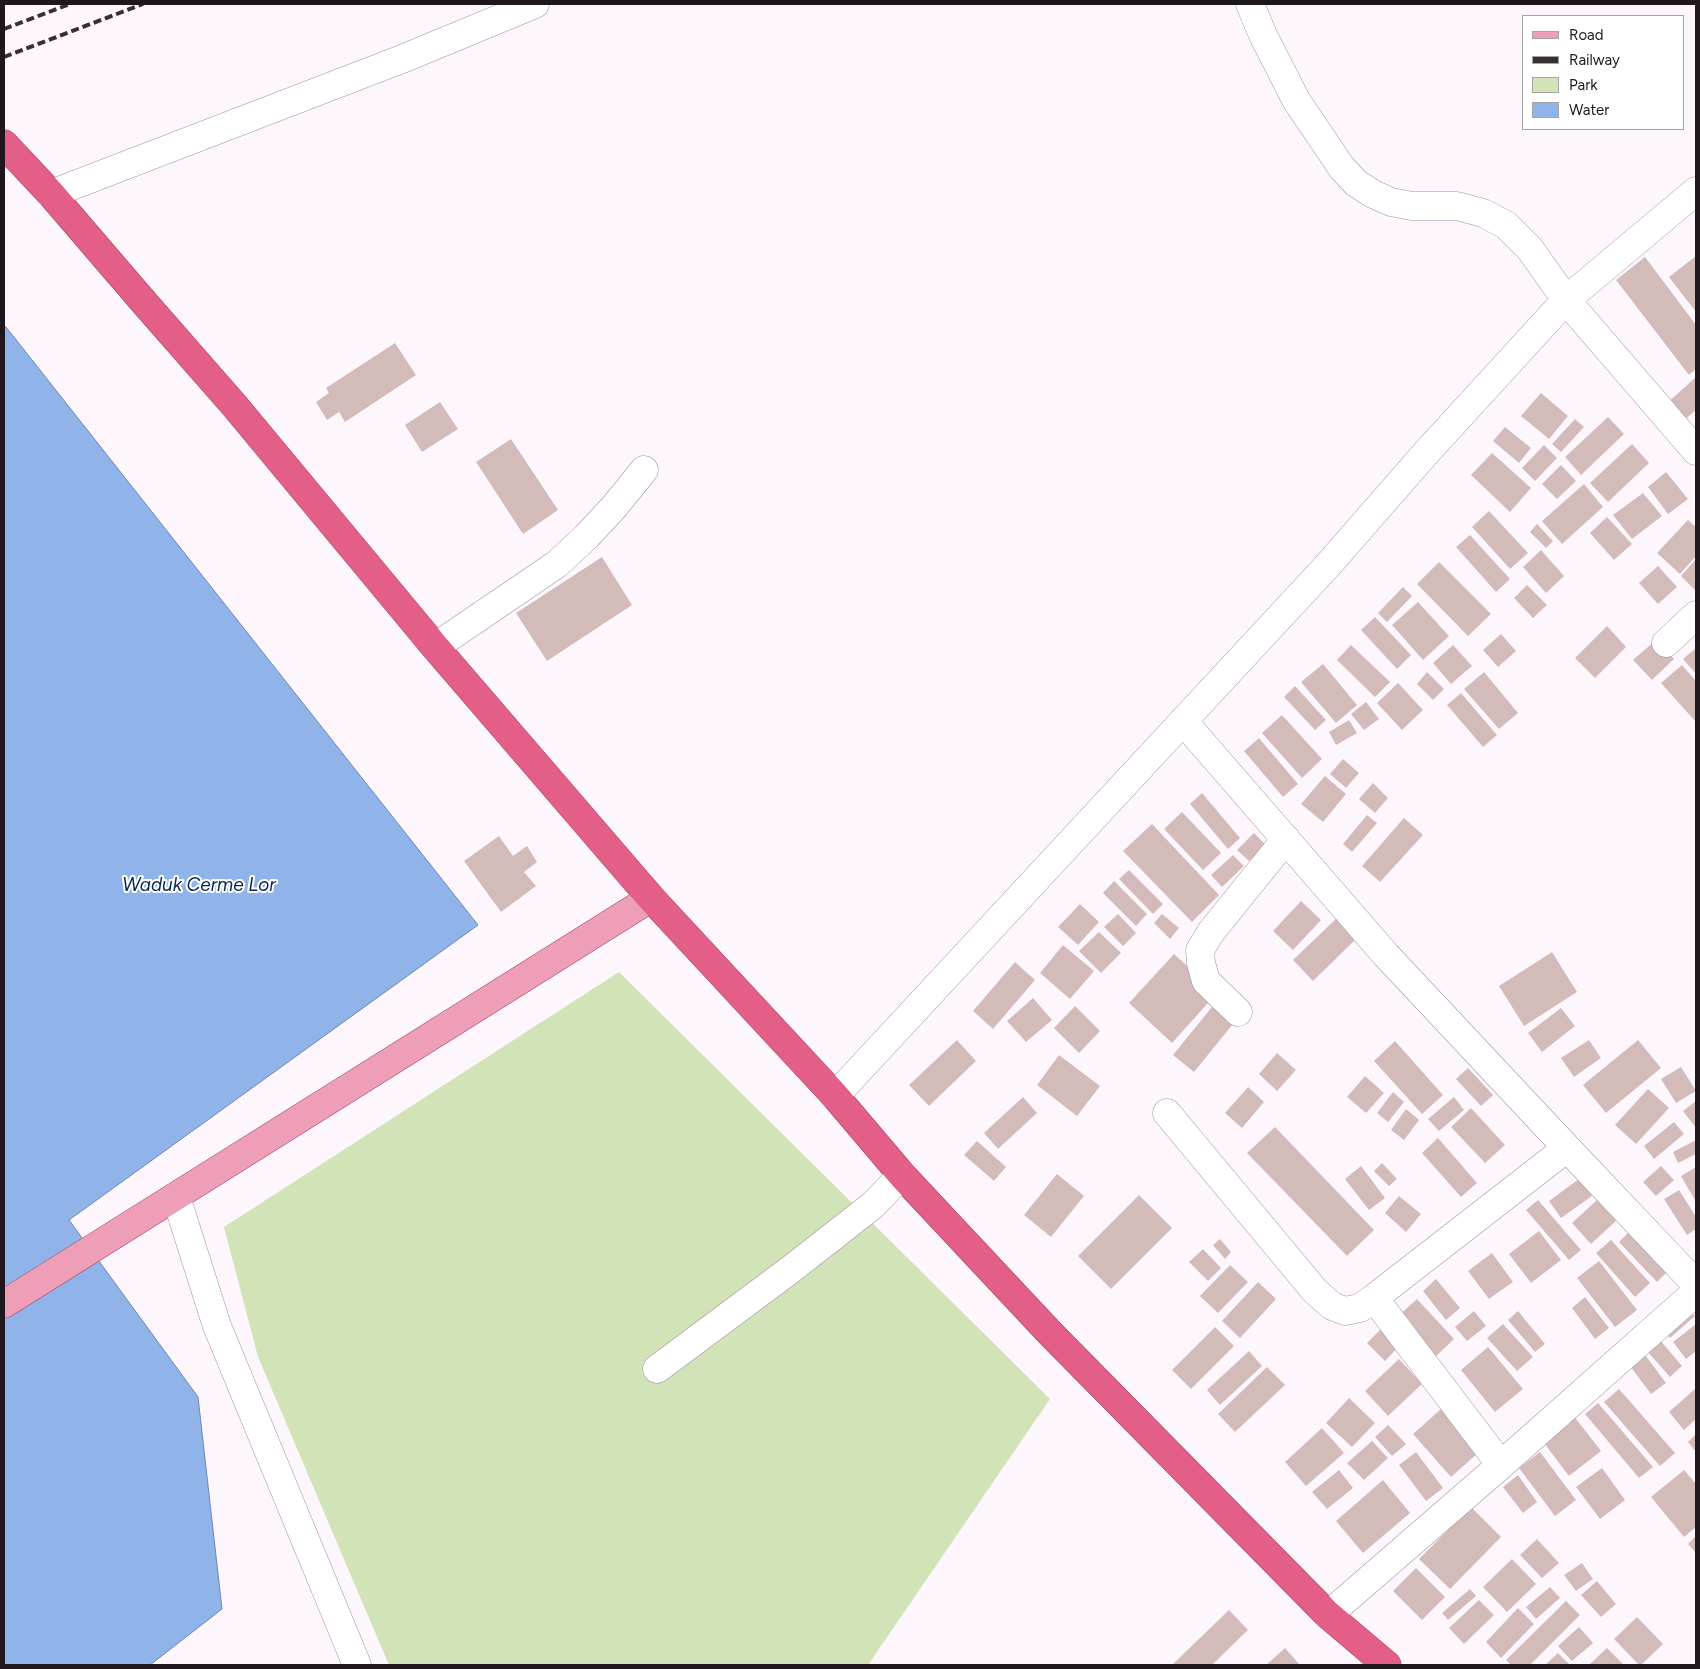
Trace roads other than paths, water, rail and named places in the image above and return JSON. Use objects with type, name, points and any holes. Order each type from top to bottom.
[{"type":"highway","points":[[4,144],[52,194],[234,405],[435,647],[652,898],[835,1096],[902,1175],[1050,1332],[1328,1615],[1387,1665]]},
{"type":"main road","points":[[4,1304],[652,898]]},
{"type":"street","points":[[52,194],[402,59],[535,4]]},
{"type":"street","points":[[1250,4],[1296,100],[1342,168],[1356,183],[1373,194],[1391,202],[1412,206],[1457,206],[1483,213],[1506,225],[1530,249],[1566,300],[1696,451]]},
{"type":"street","points":[[835,1096],[1329,564],[1425,454],[1566,300],[1696,191]]},
{"type":"street","points":[[435,647],[557,564],[614,507],[644,470]]},
{"type":"street","points":[[1666,643],[1696,615]]},
{"type":"street","points":[[1183,721],[1386,955],[1696,1284]]},
{"type":"street","points":[[1238,1012],[1206,981],[1200,950],[1211,932],[1286,839]]},
{"type":"street","points":[[1167,1113],[1315,1291],[1332,1306],[1345,1311],[1360,1308],[1374,1298],[1567,1148]]},
{"type":"street","points":[[657,1369],[790,1270],[872,1205],[902,1175]]},
{"type":"street","points":[[176,1196],[217,1326],[357,1665]]},
{"type":"street","points":[[1328,1615],[1696,1292]]},
{"type":"street","points":[[1374,1298],[1501,1465]]},
{"type":"water","name":"Waduk Cerme Lor","points":[[4,327],[6,327],[478,925],[69,1220],[198,1397],[222,1609],[150,1665],[4,1665]]},
{"type":"railway","points":[[4,29],[70,4]]},
{"type":"railway","points":[[4,57],[143,4]]}]
